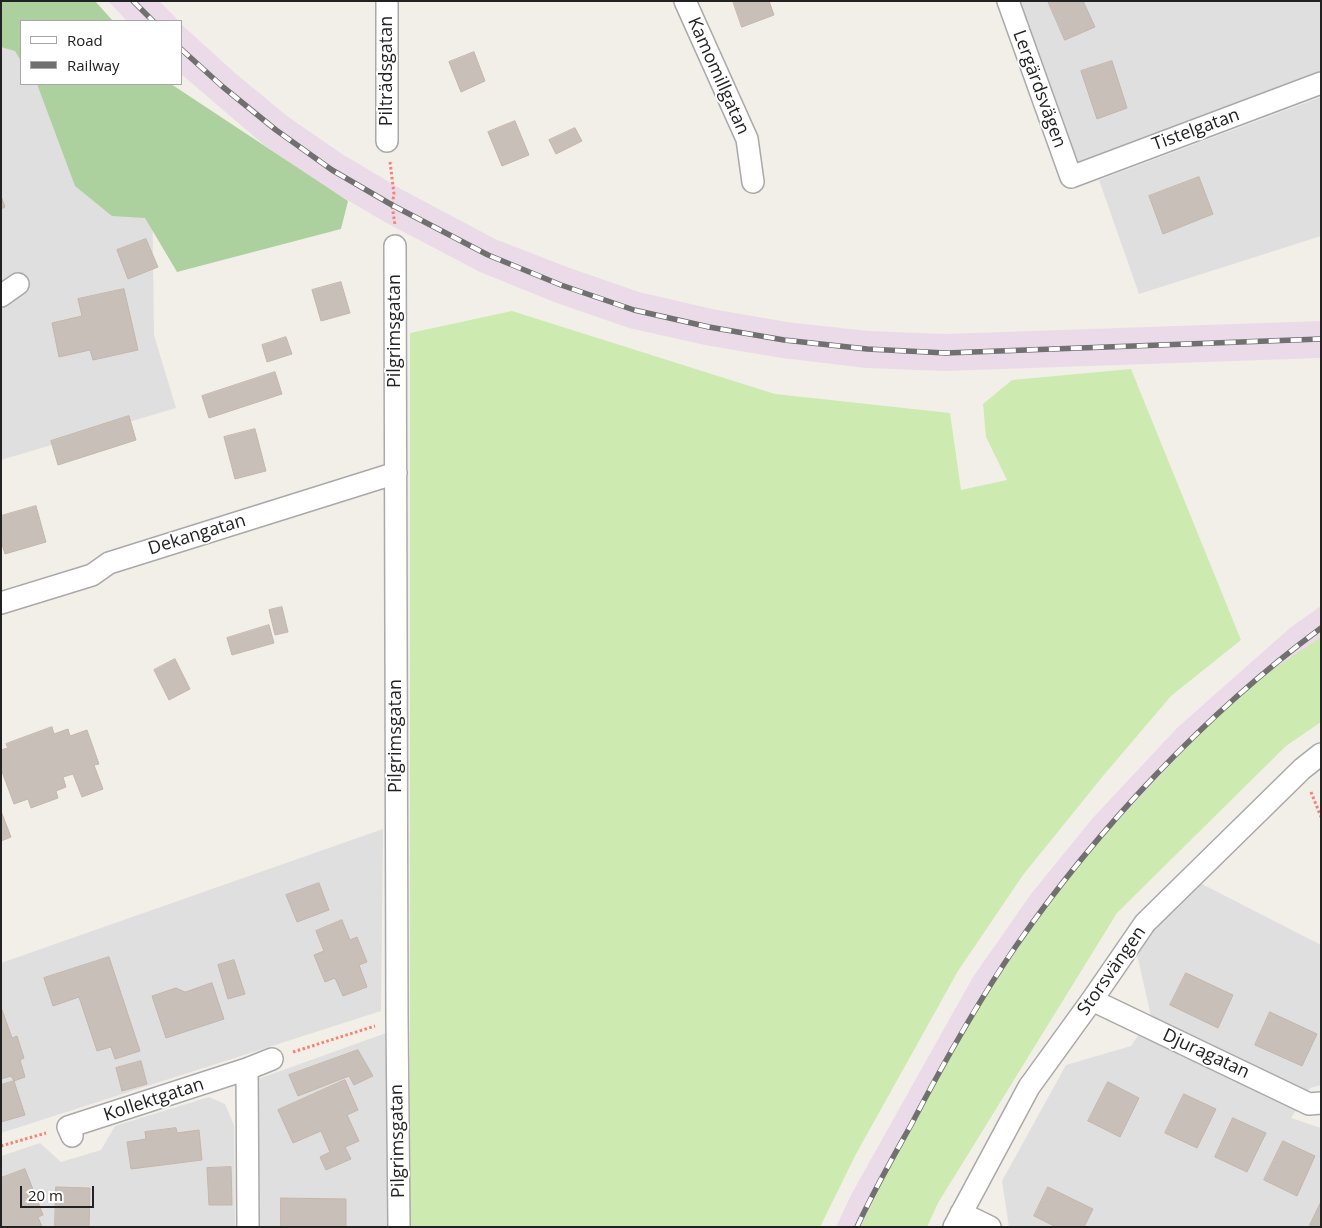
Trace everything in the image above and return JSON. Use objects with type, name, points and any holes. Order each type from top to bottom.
[{"type":"street","name":"Pilträdsgatan","points":[[387,1],[387,141]]},
{"type":"street","name":"Kamomillgatan","points":[[685,1],[747,139],[753,182]]},
{"type":"street","name":"Lergärdsvägen","points":[[1008,1],[1070,177]]},
{"type":"street","name":"Tistelgatan","points":[[1070,177],[1321,83]]},
{"type":"street","name":"Pilgrimsgatan","points":[[394,246],[399,1227]]},
{"type":"street","name":"Dekangatan","points":[[1,602],[92,576],[110,563],[396,473]]},
{"type":"street","name":"Storsvängen","points":[[958,1220],[1029,1087],[1146,923],[1302,769],[1321,754]]},
{"type":"street","name":"Djuragatan","points":[[1092,1000],[1309,1104],[1321,1103]]},
{"type":"street","name":"Kollektgatan","points":[[70,1131],[272,1059]]},
{"type":"street","points":[[247,1069],[248,1227]]},
{"type":"street","points":[[958,1220],[990,1227]]},
{"type":"path","points":[[387,141],[394,194],[392,205],[395,226],[394,246]]},
{"type":"path","points":[[272,1059],[397,1018]]},
{"type":"path","points":[[1,1146],[70,1131]]},
{"type":"shaded area","points":[[108,1],[159,1],[178,20],[126,20]]},
{"type":"shaded area","points":[[1009,1],[1321,1],[1321,83],[1071,177]]},
{"type":"shaded area","points":[[1,15],[20,36],[20,85],[65,85],[152,180],[154,335],[176,408],[1,460]]},
{"type":"shaded area","points":[[182,25],[235,73],[287,116],[342,154],[401,189],[495,239],[639,292],[712,309],[787,322],[868,331],[945,334],[1321,321],[1321,358],[945,371],[866,368],[782,358],[705,345],[629,328],[554,302],[480,272],[383,221],[322,185],[264,145],[182,75]]},
{"type":"shaded area","points":[[1321,97],[1321,236],[1139,294],[1099,180]]},
{"type":"shaded area","points":[[1321,606],[1321,651],[1203,755],[877,1227],[836,1227],[852,1193],[973,977],[1031,894],[1092,819],[1177,728],[1291,627]]},
{"type":"shaded area","points":[[383,829],[381,1011],[1,1133],[1,963]]},
{"type":"shaded area","points":[[1198,882],[1321,945],[1321,1085],[1310,1088],[1291,1118],[1321,1128],[1321,1227],[1009,1227],[1002,1181],[1066,1065],[1131,1046],[1151,1016],[1135,946]]},
{"type":"shaded area","points":[[389,1032],[389,1227],[259,1227],[258,1079]]},
{"type":"shaded area","points":[[209,1097],[225,1104],[234,1125],[235,1227],[1,1227],[1,1156],[40,1143],[61,1162],[101,1150],[115,1126]]},
{"type":"green space","points":[[1,1],[95,1],[112,20],[20,20],[20,59],[15,51],[1,47]]},
{"type":"green space","points":[[37,85],[173,85],[348,201],[341,229],[177,272],[145,218],[112,216],[75,186]]},
{"type":"green space","points":[[512,311],[775,394],[950,413],[961,490],[1007,480],[986,437],[983,404],[1012,380],[1131,369],[1241,640],[1171,696],[1023,875],[958,971],[856,1154],[820,1227],[410,1227],[410,333]]},
{"type":"green space","points":[[1321,637],[1321,722],[1286,746],[1117,913],[938,1203],[927,1227],[861,1227],[929,1084],[1064,878],[1238,693]]},
{"type":"building","points":[[733,1],[769,1],[774,15],[742,27]]},
{"type":"building","points":[[1048,1],[1083,1],[1095,27],[1065,40]]},
{"type":"building","points":[[474,52],[485,81],[461,92],[449,62]]},
{"type":"building","points":[[1112,61],[1127,108],[1097,119],[1081,71]]},
{"type":"building","points":[[515,121],[529,155],[502,166],[488,132]]},
{"type":"building","points":[[575,128],[582,141],[556,154],[549,140]]},
{"type":"building","points":[[1199,177],[1213,214],[1163,234],[1149,196]]},
{"type":"building","points":[[1,196],[5,207],[1,209]]},
{"type":"building","points":[[146,239],[158,267],[128,279],[117,250]]},
{"type":"building","points":[[341,282],[350,313],[321,321],[312,290]]},
{"type":"building","points":[[124,289],[138,350],[93,360],[90,350],[59,357],[52,323],[82,316],[78,299]]},
{"type":"building","points":[[286,337],[292,354],[267,362],[262,345]]},
{"type":"building","points":[[275,372],[282,394],[209,418],[202,396]]},
{"type":"building","points":[[129,416],[136,440],[58,465],[51,441]]},
{"type":"building","points":[[255,429],[266,471],[235,479],[224,437]]},
{"type":"building","points":[[36,506],[46,542],[5,554],[1,541],[1,516]]},
{"type":"building","points":[[282,607],[288,632],[275,635],[269,610]]},
{"type":"building","points":[[269,625],[274,643],[232,655],[227,638]]},
{"type":"building","points":[[175,659],[190,689],[169,700],[154,670]]},
{"type":"building","points":[[52,727],[54,734],[68,729],[70,736],[87,730],[99,764],[94,765],[103,789],[82,797],[73,774],[63,777],[66,787],[56,791],[58,798],[31,808],[28,799],[14,804],[1,769],[1,750],[8,748],[6,744]]},
{"type":"building","points":[[1,811],[11,837],[1,841]]},
{"type":"building","points":[[319,883],[329,910],[297,922],[286,895]]},
{"type":"building","points":[[342,920],[350,940],[357,937],[367,962],[359,965],[367,987],[343,996],[335,978],[325,982],[314,955],[324,951],[316,931]]},
{"type":"building","points":[[109,957],[140,1051],[115,1059],[111,1047],[97,1051],[79,997],[53,1006],[44,978]]},
{"type":"building","points":[[234,960],[245,994],[228,999],[218,965]]},
{"type":"building","points":[[1186,973],[1233,995],[1218,1028],[1170,1005]]},
{"type":"building","points":[[212,983],[224,1019],[166,1038],[152,996],[176,988],[185,992]]},
{"type":"building","points":[[1,1007],[12,1038],[17,1036],[24,1058],[20,1060],[25,1077],[14,1081],[11,1076],[1,1079]]},
{"type":"building","points":[[1270,1012],[1317,1034],[1302,1066],[1255,1045]]},
{"type":"building","points":[[358,1050],[373,1076],[354,1085],[349,1076],[298,1096],[289,1075]]},
{"type":"building","points":[[141,1061],[147,1084],[122,1091],[116,1068]]},
{"type":"building","points":[[345,1080],[358,1110],[347,1115],[359,1141],[345,1147],[351,1159],[326,1170],[320,1157],[330,1152],[321,1131],[293,1143],[278,1110]]},
{"type":"building","points":[[14,1081],[25,1115],[1,1122],[1,1085]]},
{"type":"building","points":[[1108,1082],[1139,1098],[1120,1137],[1088,1121]]},
{"type":"building","points":[[1184,1094],[1216,1109],[1197,1148],[1165,1133]]},
{"type":"building","points":[[1233,1118],[1266,1133],[1247,1172],[1215,1157]]},
{"type":"building","points":[[176,1128],[177,1133],[199,1130],[202,1160],[131,1169],[127,1142],[146,1139],[145,1132]]},
{"type":"building","points":[[1283,1141],[1315,1156],[1297,1196],[1264,1180]]},
{"type":"building","points":[[231,1167],[232,1205],[209,1205],[207,1168]]},
{"type":"building","points":[[25,1169],[43,1215],[38,1217],[42,1227],[1,1227],[1,1178]]},
{"type":"building","points":[[56,1187],[90,1188],[89,1227],[55,1227]]},
{"type":"building","points":[[1048,1187],[1093,1209],[1084,1227],[1056,1227],[1034,1216]]},
{"type":"building","points":[[281,1198],[346,1199],[346,1227],[281,1227]]},
{"type":"building","points":[[1321,1202],[1321,1227],[1314,1227],[1310,1225]]},
{"type":"railway","points":[[133,1],[152,20]]},
{"type":"railway","points":[[182,50],[223,87],[276,130],[332,170],[392,205],[488,255],[561,285],[634,310],[709,327],[784,340],[867,349],[946,353],[1321,339]]},
{"type":"railway","points":[[857,1227],[935,1079],[961,1034],[1016,946],[1048,902],[1118,816],[1195,735],[1278,661],[1321,628]]}]
